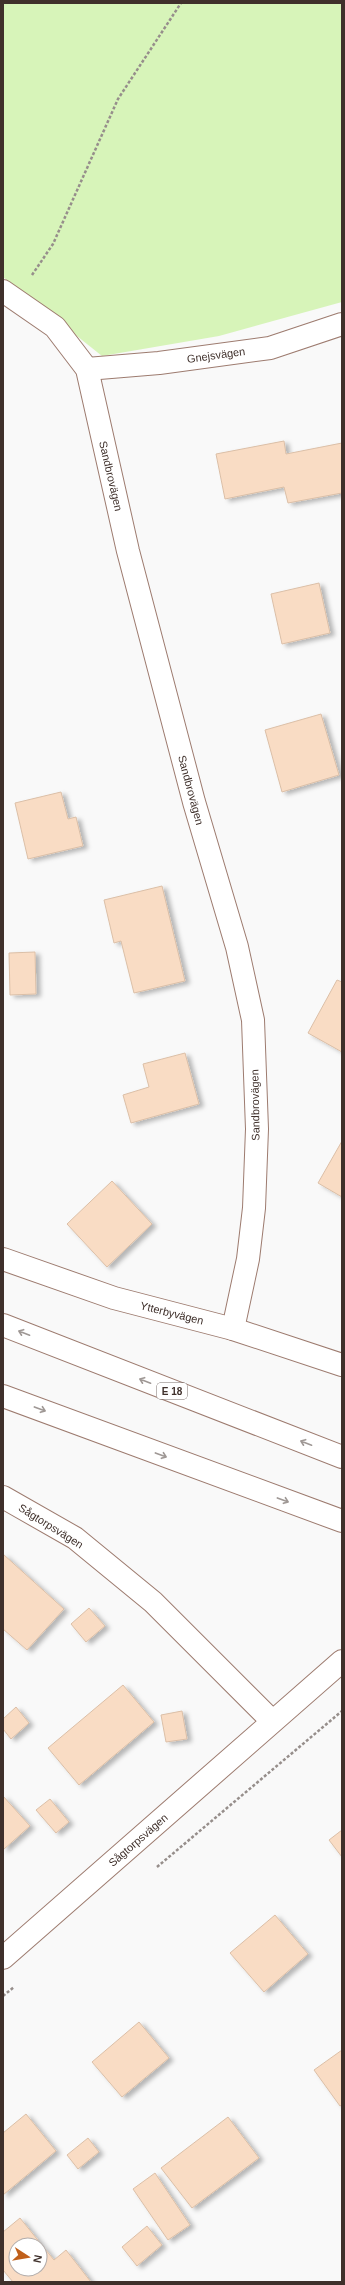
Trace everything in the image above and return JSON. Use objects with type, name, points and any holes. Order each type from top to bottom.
[{"type":"main road","name":"Sandbrovägen","points":[[9,295],[55,327],[87,368],[128,551],[194,802],[236,947],[253,1020],[257,1129],[254,1208],[245,1279],[233,1329]]},
{"type":"main road","name":"Gnejsvägen","points":[[87,368],[159,363],[270,348],[342,324]]},
{"type":"main road","name":"Ytterbyvägen","points":[[3,1259],[114,1298],[233,1329],[342,1366]]},
{"type":"main road","name":"E 18","points":[[3,1325],[342,1457]]},
{"type":"main road","points":[[3,1396],[342,1521]]},
{"type":"main road","name":"Sågtorpsvägen","points":[[3,1497],[75,1538],[154,1602],[272,1721]]},
{"type":"main road","name":"Sågtorpsvägen","points":[[3,1958],[342,1661]]},
{"type":"path","points":[[9,295],[53,244],[118,99],[181,3]]},
{"type":"path","points":[[153,1870],[342,1712]]},
{"type":"path","points":[[3,1996],[15,1986]]},
{"type":"green space","points":[[3,3],[342,3],[342,302],[219,336],[102,356],[3,277]]},
{"type":"building","points":[[284,441],[286,454],[342,443],[342,493],[288,503],[284,487],[225,499],[216,454]]},
{"type":"building","points":[[319,583],[330,633],[282,644],[271,594]]},
{"type":"building","points":[[321,714],[339,775],[282,792],[265,730]]},
{"type":"building","points":[[61,792],[68,819],[76,817],[83,846],[28,859],[15,803]]},
{"type":"building","points":[[162,886],[185,981],[134,993],[121,941],[114,943],[104,900]]},
{"type":"building","points":[[35,952],[36,994],[10,995],[9,953]]},
{"type":"building","points":[[337,980],[342,982],[342,1052],[308,1033]]},
{"type":"building","points":[[185,1053],[199,1104],[131,1123],[123,1095],[149,1087],[143,1064]]},
{"type":"building","points":[[342,1141],[342,1197],[318,1183]]},
{"type":"building","points":[[112,1181],[152,1224],[107,1267],[67,1224]]},
{"type":"building","points":[[3,1554],[64,1609],[27,1650],[3,1629]]},
{"type":"building","points":[[89,1608],[105,1626],[86,1642],[71,1624]]},
{"type":"building","points":[[123,1685],[154,1722],[79,1785],[48,1748]]},
{"type":"building","points":[[16,1707],[29,1723],[11,1739],[3,1729],[3,1719]]},
{"type":"building","points":[[182,1711],[187,1739],[166,1742],[161,1715]]},
{"type":"building","points":[[3,1796],[30,1826],[3,1850]]},
{"type":"building","points":[[50,1799],[69,1822],[56,1833],[36,1810]]},
{"type":"building","points":[[342,1830],[342,1857],[329,1840]]},
{"type":"building","points":[[275,1915],[308,1954],[264,1992],[230,1953]]},
{"type":"building","points":[[139,2022],[169,2058],[122,2097],[92,2062]]},
{"type":"building","points":[[342,2050],[342,2105],[340,2106],[314,2070]]},
{"type":"building","points":[[26,2114],[56,2151],[3,2195],[3,2133]]},
{"type":"building","points":[[228,2117],[259,2158],[192,2208],[161,2168]]},
{"type":"building","points":[[88,2138],[99,2152],[78,2169],[67,2155]]},
{"type":"building","points":[[155,2173],[190,2225],[168,2240],[133,2189]]},
{"type":"building","points":[[20,2218],[35,2237],[8,2237],[8,2276],[3,2270],[3,2232]]},
{"type":"building","points":[[147,2226],[162,2245],[137,2266],[122,2247]]},
{"type":"building","points":[[66,2250],[91,2282],[13,2282],[9,2277],[48,2277],[48,2253],[54,2260]]}]
